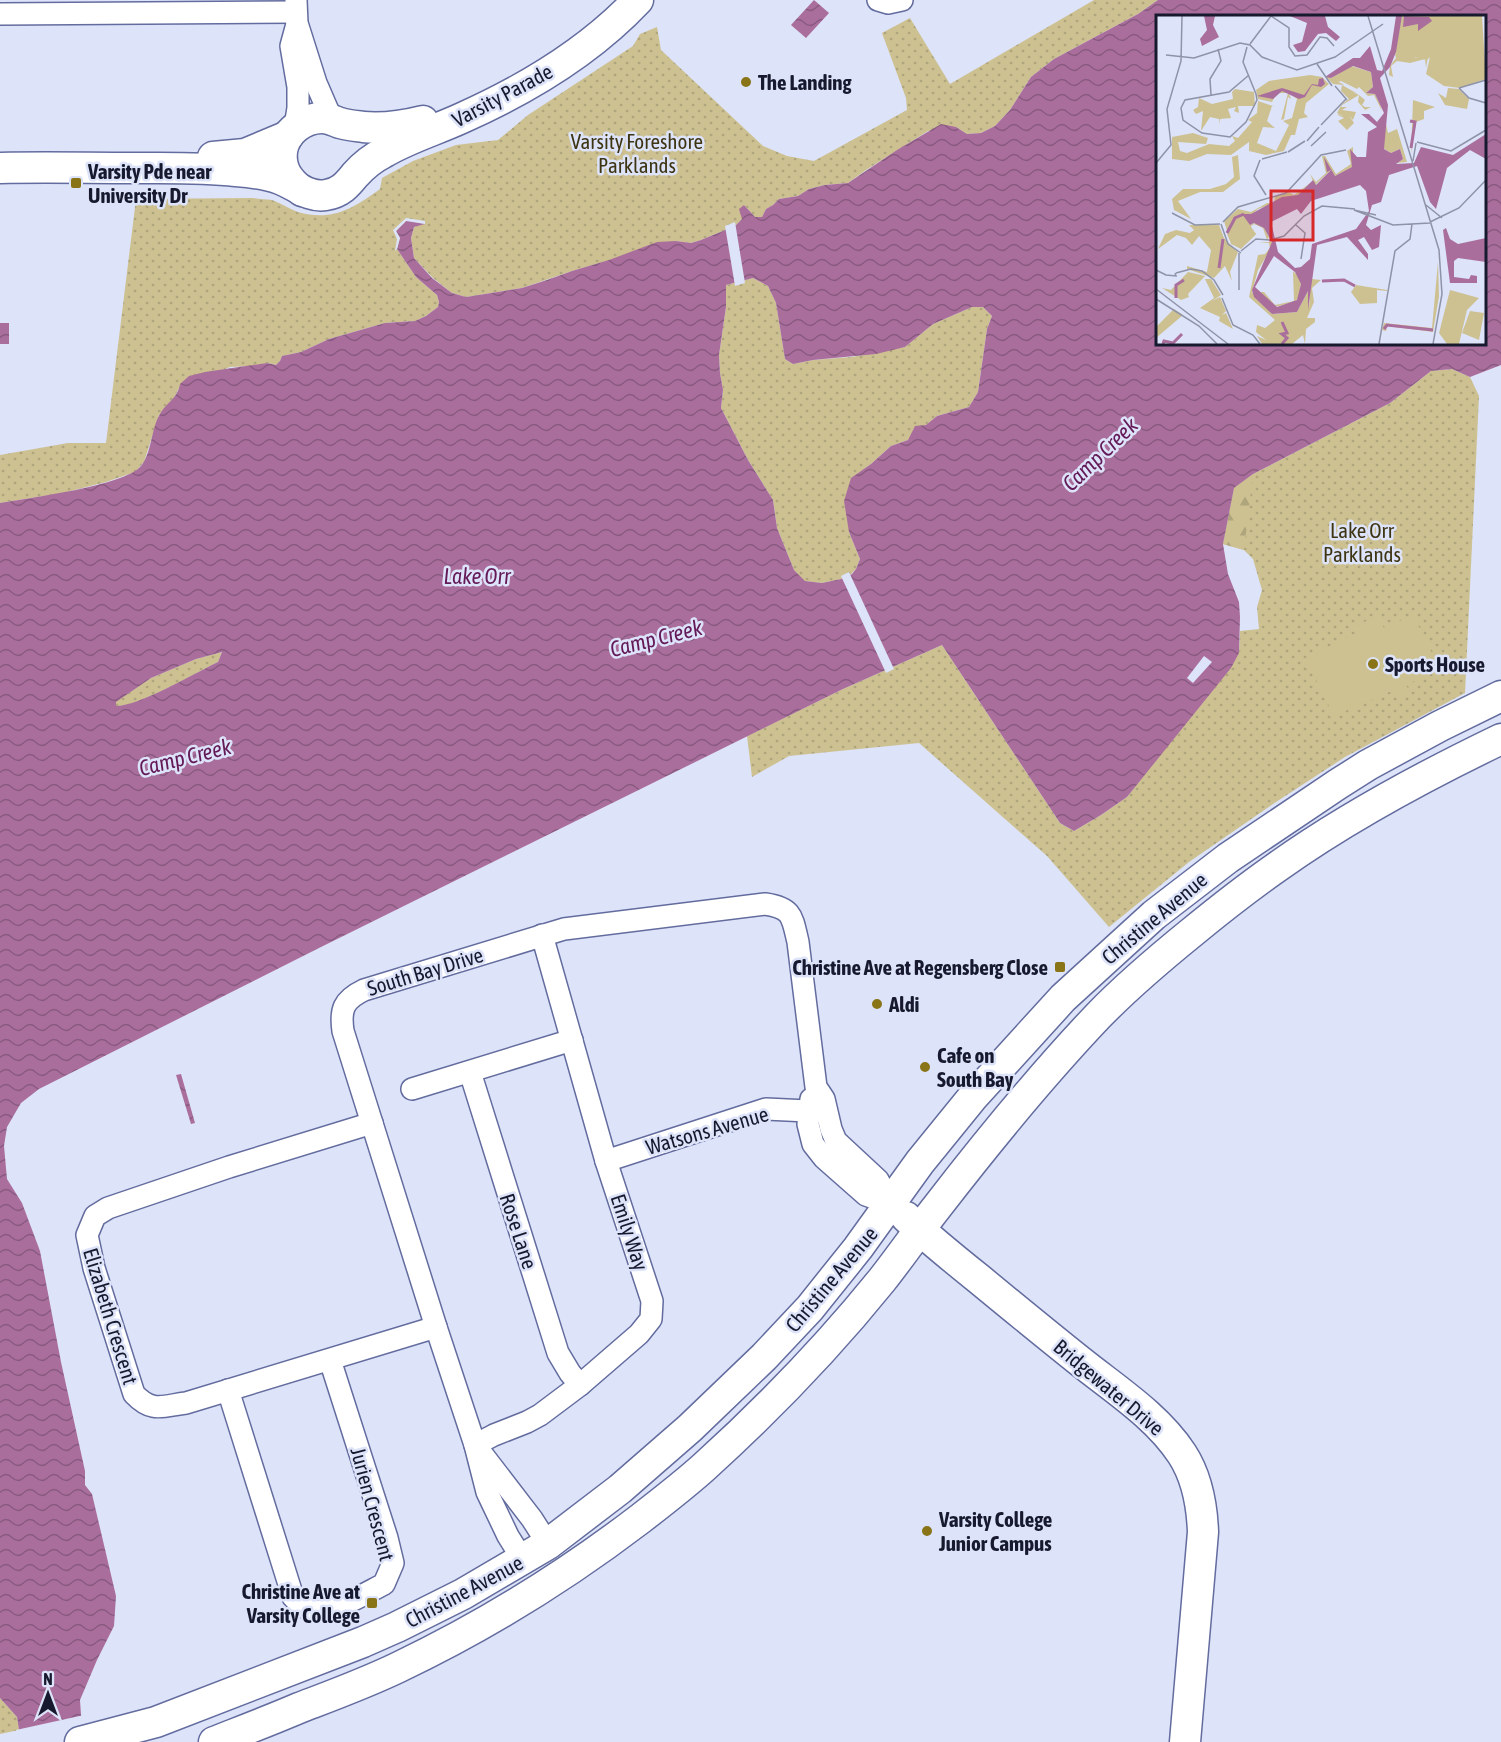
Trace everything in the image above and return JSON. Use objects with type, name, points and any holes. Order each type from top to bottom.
[{"type":"main road","name":"Varsity Parade","points":[[0,156],[28,158],[233,156],[245,154],[312,119],[363,127],[405,126],[447,114],[483,98],[539,66],[596,24],[621,0]]},
{"type":"main road","name":"Varsity Parade","points":[[0,168],[232,170],[281,180],[314,195],[338,192],[348,185],[369,162],[393,147],[464,118],[533,82],[599,37],[638,0]]},
{"type":"main road","points":[[336,122],[350,131],[356,141],[360,152],[356,175]]},
{"type":"main road","points":[[291,132],[283,148],[282,160],[285,173],[302,191]]},
{"type":"main road","name":"Christine Avenue","points":[[80,1742],[156,1722],[363,1642],[452,1599],[548,1544],[655,1459],[764,1357],[810,1308],[891,1204],[920,1162],[972,1098],[1056,1006],[1154,915],[1228,858],[1368,765],[1501,696]]},
{"type":"main road","name":"Christine Avenue","points":[[214,1742],[397,1668],[487,1622],[553,1582],[622,1533],[704,1468],[778,1397],[841,1329],[889,1271],[1002,1124],[1129,986],[1248,888],[1314,843],[1417,781],[1501,739]]},
{"type":"main road","name":"Bridgewater Drive","points":[[891,1204],[919,1230],[1144,1412],[1168,1436],[1183,1456],[1198,1494],[1203,1532],[1185,1742]]},
{"type":"main road","points":[[548,1544],[553,1582]]},
{"type":"main road","points":[[523,1560],[553,1582]]},
{"type":"street","points":[[878,0],[888,3],[902,0]]},
{"type":"street","points":[[0,14],[59,7],[296,12]]},
{"type":"street","points":[[296,12],[316,84],[336,122]]},
{"type":"street","points":[[291,132],[298,108],[298,87],[291,46],[296,12]]},
{"type":"street","name":"South Bay Drive","points":[[523,1560],[508,1536],[487,1492],[475,1445],[343,1031],[342,1019],[346,1003],[353,995],[564,929],[765,904],[780,907],[787,910],[793,919],[798,942],[816,1087],[824,1099],[831,1129],[836,1141],[878,1180],[891,1204]]},
{"type":"street","name":"Emily Way","points":[[475,1445],[540,1414],[580,1385],[639,1334],[651,1318],[650,1292],[606,1161],[542,935]]},
{"type":"street","points":[[412,1089],[572,1040]]},
{"type":"street","name":"Rose Lane","points":[[470,1072],[558,1353],[580,1385]]},
{"type":"street","name":"South Bay Drive","points":[[816,1087],[808,1111],[808,1124],[813,1144],[824,1158],[867,1195],[891,1204]]},
{"type":"street","name":"Watsons Avenue","points":[[606,1161],[766,1109],[808,1111]]},
{"type":"street","name":"Elizabeth Crescent","points":[[372,1123],[218,1170],[108,1208],[95,1216],[87,1235],[94,1268],[134,1394],[143,1404],[154,1407],[186,1404],[436,1327]]},
{"type":"street","name":"Jurien Crescent","points":[[228,1390],[292,1597],[302,1606],[317,1611],[333,1608],[384,1584],[393,1563],[330,1360]]},
{"type":"street","name":"South Bay Drive","points":[[475,1445],[532,1519],[548,1544]]},
{"type":"green space","name":"Varsity Foreshore Parklands","points":[[1094,0],[1158,0],[1138,14],[1054,59],[1031,77],[1010,110],[995,126],[981,133],[967,134],[956,127],[928,131],[848,183],[825,185],[809,189],[798,196],[779,199],[766,209],[762,217],[755,217],[744,205],[742,219],[735,226],[701,240],[691,243],[676,241],[522,288],[466,297],[452,293],[433,278],[414,258],[411,238],[414,227],[423,224],[407,221],[397,249],[416,277],[437,295],[439,302],[438,307],[426,316],[415,321],[385,323],[329,339],[301,352],[282,356],[276,365],[267,363],[257,366],[230,367],[179,388],[173,400],[159,415],[144,462],[135,472],[63,493],[0,503],[0,455],[68,443],[106,443],[136,199],[253,198],[272,200],[310,215],[342,211],[380,189],[382,178],[413,161],[456,145],[498,140],[528,115],[633,46],[640,34],[657,27],[661,50],[763,146],[787,156],[814,161],[907,110],[906,98],[882,33],[910,18],[950,84]]},
{"type":"green space","points":[[753,278],[768,286],[776,303],[785,359],[793,364],[852,357],[905,347],[933,324],[972,307],[983,307],[992,316],[987,329],[978,392],[969,407],[937,416],[908,440],[891,446],[851,479],[849,532],[860,559],[856,569],[841,579],[822,583],[804,581],[794,570],[777,528],[773,500],[748,460],[721,408],[723,390],[719,355],[726,307],[726,285]]},
{"type":"green space","name":"Lake Orr Parklands","points":[[1452,369],[1470,377],[1479,396],[1465,693],[1345,757],[1273,804],[1189,862],[1109,927],[1047,856],[919,743],[789,756],[752,777],[747,736],[843,689],[942,645],[1060,823],[1074,831],[1127,797],[1239,653],[1240,631],[1259,629],[1257,607],[1262,590],[1253,559],[1244,550],[1223,544],[1234,488],[1253,474],[1390,403],[1431,371]]},
{"type":"green space","points":[[1253,474],[1244,550],[1223,544],[1234,488]]},
{"type":"green space","name":"Sports House","points":[[1376,615],[1384,628],[1413,615],[1440,669],[1406,685],[1410,692],[1400,697],[1396,689],[1334,716],[1305,658],[1359,632],[1356,627]]},
{"type":"green space","points":[[222,652],[218,662],[182,681],[139,701],[116,707],[115,702],[151,678],[196,659]]},
{"type":"green space","points":[[0,1698],[17,1717],[19,1730],[0,1734]]},
{"type":"water","points":[[814,0],[829,13],[806,38],[791,25]]},
{"type":"water","name":"Lake Orr","points":[[1158,0],[1501,0],[1501,365],[1470,377],[1452,369],[1431,371],[1390,403],[1253,474],[1234,488],[1223,544],[1228,574],[1239,602],[1239,653],[1231,668],[1127,797],[1074,831],[1060,823],[942,645],[843,689],[319,948],[39,1089],[21,1103],[7,1127],[4,1146],[7,1179],[22,1203],[40,1251],[85,1471],[85,1485],[92,1494],[116,1596],[114,1626],[80,1700],[81,1715],[88,1742],[19,1730],[17,1717],[0,1698],[0,503],[75,490],[116,480],[131,473],[145,461],[162,410],[177,393],[180,384],[189,376],[267,363],[276,365],[282,356],[301,352],[329,339],[385,323],[415,321],[426,316],[438,307],[439,302],[437,295],[416,277],[397,249],[400,238],[396,231],[407,220],[425,224],[414,227],[411,238],[414,258],[432,278],[452,293],[466,297],[522,288],[657,242],[691,243],[701,240],[735,226],[742,219],[739,209],[744,205],[755,217],[762,217],[766,209],[779,199],[798,196],[809,189],[825,185],[848,183],[941,124],[956,127],[967,134],[981,133],[995,126],[1010,110],[1031,77],[1054,59],[1138,14]],"holes":[[[753,278],[768,286],[776,303],[785,359],[793,364],[876,354],[905,347],[933,324],[972,307],[983,307],[992,316],[987,329],[978,392],[969,407],[937,416],[926,425],[915,426],[908,440],[891,446],[851,478],[844,501],[849,532],[860,559],[852,574],[841,579],[822,583],[805,581],[794,570],[777,528],[773,500],[748,460],[721,408],[723,390],[719,355],[726,307],[726,285]],[[222,652],[218,662],[182,681],[138,701],[116,706],[116,702],[151,678],[196,659]]]},
{"type":"water","points":[[0,323],[9,323],[9,344],[0,344]]},
{"type":"water","points":[[181,1074],[195,1123],[191,1124],[176,1075]]},
{"type":"pier","points":[[406,218],[425,221],[425,224],[406,221],[396,231],[400,238],[395,251],[397,239],[393,230]]},
{"type":"pier","points":[[735,222],[745,283],[735,286],[725,226]]},
{"type":"pier","points":[[849,572],[894,669],[886,673],[841,576]]},
{"type":"pier","points":[[1204,656],[1212,662],[1193,683],[1187,678]]},
{"type":"pier","points":[[84,1715],[91,1742],[20,1742],[16,1730]]},
{"type":"place","name":"The Landing","points":[[746,82]]},
{"type":"place","name":"Varsity Pde near University Dr","points":[[76,183]]},
{"type":"place","name":"Sports House","points":[[1373,664]]},
{"type":"place","name":"Christine Ave at Regensberg Close","points":[[1060,967]]},
{"type":"place","name":"Aldi","points":[[877,1004]]},
{"type":"place","name":"Cafe on South Bay","points":[[925,1067]]},
{"type":"place","name":"Varsity College Junior Campus","points":[[927,1531]]},
{"type":"place","name":"Christine Ave at Varsity College","points":[[372,1603]]},
{"type":"water label","name":"Camp Creek","points":[[1100,454]]},
{"type":"water label","name":"Camp Creek","points":[[656,638]]},
{"type":"water label","name":"Camp Creek","points":[[185,757]]}]
